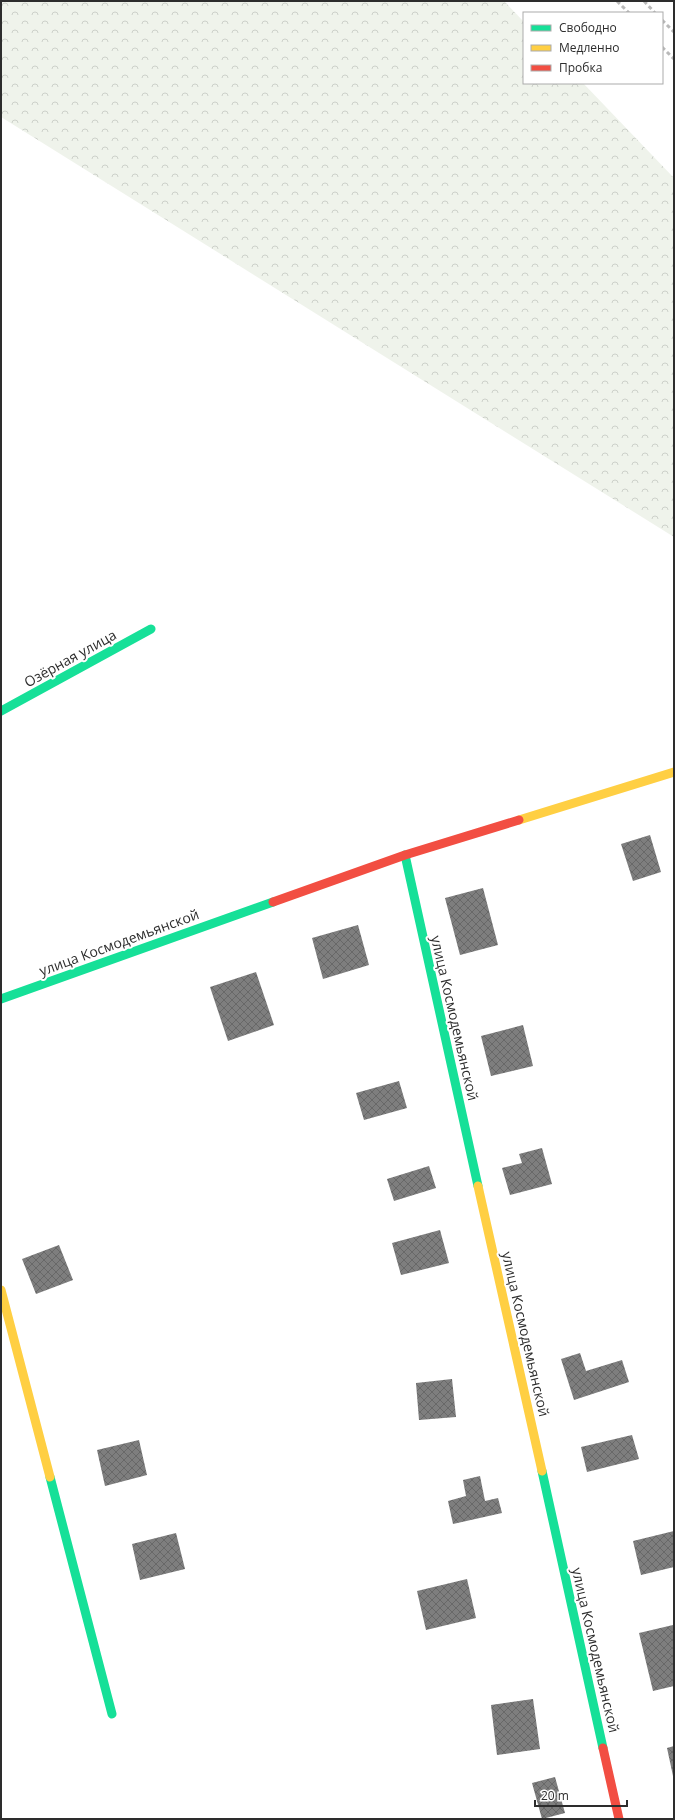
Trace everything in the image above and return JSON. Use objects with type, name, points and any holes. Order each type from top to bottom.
[{"type":"street","name":"Озёрная улица","points":[[1,711],[151,629]]},
{"type":"street","name":"улица Космодемьянской","points":[[1,999],[405,855],[674,772]]},
{"type":"street","name":"улица Космодемьянской","points":[[405,855],[619,1819]]},
{"type":"street","points":[[1,1290],[112,1714]]},
{"type":"green space","points":[[1,1],[504,1],[523,21],[523,84],[584,84],[674,178],[674,537],[1,117]]},
{"type":"building","points":[[650,835],[661,872],[633,881],[621,844]]},
{"type":"building","points":[[483,888],[498,945],[460,955],[445,898]]},
{"type":"building","points":[[358,925],[369,965],[323,979],[312,938]]},
{"type":"building","points":[[256,972],[274,1025],[228,1041],[210,987]]},
{"type":"building","points":[[523,1025],[533,1066],[491,1076],[481,1036]]},
{"type":"building","points":[[399,1081],[407,1108],[364,1120],[356,1093]]},
{"type":"building","points":[[542,1148],[552,1184],[510,1195],[502,1168],[522,1163],[519,1154]]},
{"type":"building","points":[[429,1166],[436,1188],[394,1201],[387,1179]]},
{"type":"building","points":[[440,1230],[449,1263],[401,1275],[392,1243]]},
{"type":"building","points":[[59,1245],[73,1280],[36,1294],[22,1259]]},
{"type":"building","points":[[580,1353],[586,1371],[622,1360],[629,1382],[574,1400],[561,1359]]},
{"type":"building","points":[[452,1379],[456,1417],[419,1420],[416,1383]]},
{"type":"building","points":[[632,1435],[639,1459],[587,1472],[581,1447]]},
{"type":"building","points":[[139,1440],[147,1475],[105,1486],[97,1450]]},
{"type":"building","points":[[480,1476],[485,1501],[498,1498],[502,1513],[453,1524],[448,1501],[466,1496],[463,1480]]},
{"type":"building","points":[[674,1531],[674,1567],[641,1575],[633,1541]]},
{"type":"building","points":[[176,1533],[185,1569],[140,1580],[132,1544]]},
{"type":"building","points":[[467,1579],[476,1618],[426,1630],[417,1591]]},
{"type":"building","points":[[673,1625],[674,1686],[653,1691],[639,1633]]},
{"type":"building","points":[[533,1699],[540,1749],[497,1755],[491,1705]]},
{"type":"building","points":[[674,1746],[674,1776],[673,1776],[667,1748]]},
{"type":"building","points":[[555,1777],[565,1813],[542,1819],[532,1783]]},
{"type":"railway","points":[[617,1],[628,12]]},
{"type":"railway","points":[[644,1],[654,12]]},
{"type":"railway","points":[[663,21],[674,32]]},
{"type":"railway","points":[[663,48],[674,59]]},
{"type":"traffic: fast","points":[[1,711],[151,629]]},
{"type":"traffic: fast","points":[[405,855],[478,1186]]},
{"type":"traffic: fast","points":[[1,999],[273,902]]},
{"type":"traffic: fast","points":[[542,1471],[603,1748]]},
{"type":"traffic: fast","points":[[50,1477],[112,1714]]},
{"type":"traffic: slow","points":[[519,820],[674,772]]},
{"type":"traffic: slow","points":[[478,1186],[542,1471]]},
{"type":"traffic: slow","points":[[1,1290],[50,1477]]},
{"type":"traffic: jam","points":[[273,902],[405,855],[519,820]]},
{"type":"traffic: jam","points":[[603,1748],[619,1819]]}]
